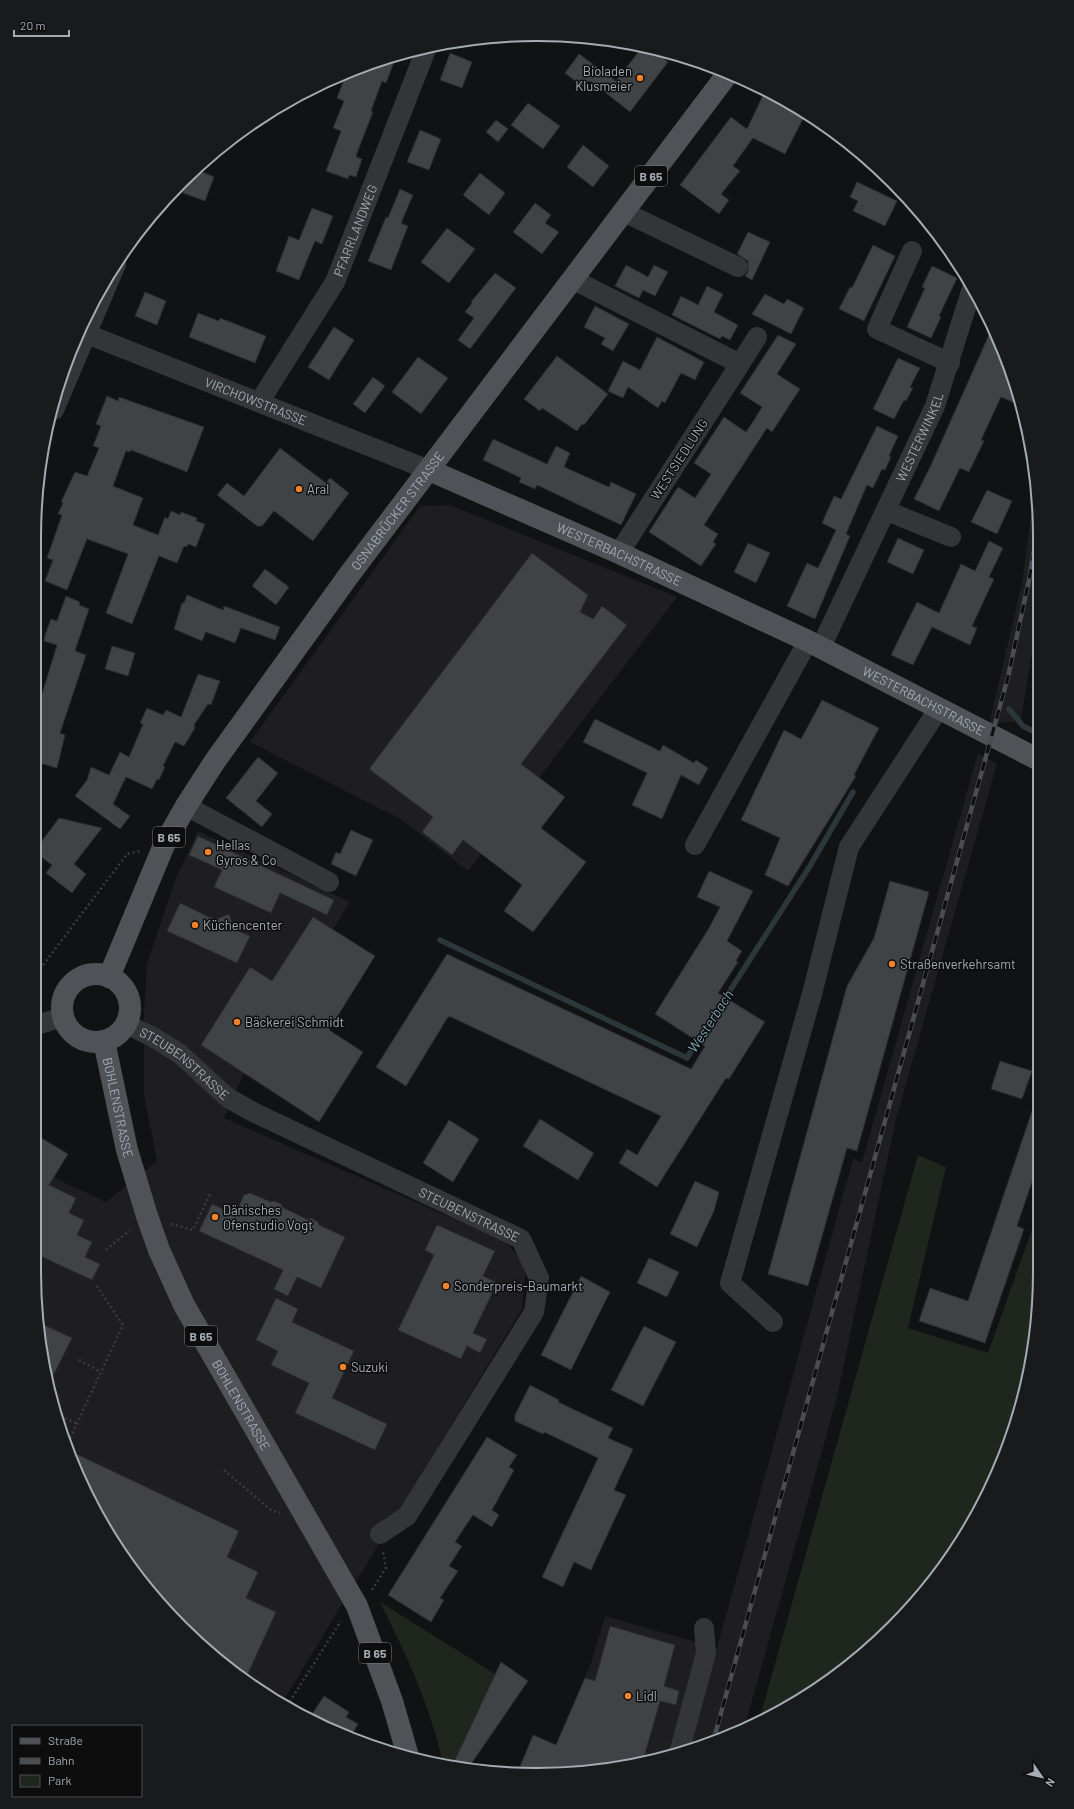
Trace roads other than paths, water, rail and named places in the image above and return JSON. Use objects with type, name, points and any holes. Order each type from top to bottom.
[{"type":"main road","name":"OSNABRÜCKER STRASSE","points":[[108,977],[164,845],[186,806],[215,761],[290,654],[574,280],[724,78]]},
{"type":"main road","name":"WESTERBACHSTRASSE","points":[[429,470],[619,553],[815,644],[1033,757]]},
{"type":"main road","points":[[98,974],[108,977],[117,981],[128,996],[130,1006],[126,1024],[113,1038],[104,1042],[83,1040],[74,1035],[66,1026],[62,1017],[64,996],[73,983],[87,975],[98,974]]},
{"type":"main road","name":"BOHLENSTRASSE","points":[[104,1042],[127,1150],[159,1250],[184,1305],[357,1606],[392,1701],[406,1750]]},
{"type":"street","name":"PFARRLANDWEG","points":[[260,401],[335,282],[424,55]]},
{"type":"street","points":[[624,212],[738,267]]},
{"type":"street","points":[[912,252],[877,329],[950,363]]},
{"type":"street","points":[[574,280],[740,364]]},
{"type":"street","name":"WESTERWINKEL","points":[[815,644],[887,511],[935,406],[950,363],[970,295]]},
{"type":"street","name":"VIRCHOWSTRASSE","points":[[85,333],[260,401],[429,470]]},
{"type":"street","name":"WESTSIEDLUNG","points":[[619,553],[757,337]]},
{"type":"street","points":[[887,511],[951,537]]},
{"type":"street","points":[[695,845],[815,644]]},
{"type":"street","points":[[773,1322],[730,1283],[812,994],[849,848],[939,708]]},
{"type":"street","points":[[186,806],[329,882]]},
{"type":"street","points":[[41,1024],[62,1017]]},
{"type":"street","name":"STEUBENSTRASSE","points":[[126,1024],[153,1037],[180,1054],[228,1098],[255,1113],[521,1239],[540,1278],[534,1312],[407,1516],[380,1534]]},
{"type":"street","points":[[680,1747],[706,1654],[704,1628]]},
{"type":"waterway","name":"Westerbach","points":[[1009,709],[1023,726],[1033,731]]},
{"type":"waterway","name":"Westerbach","points":[[722,1003],[810,866],[853,792]]},
{"type":"waterway","name":"Westerbach","points":[[440,940],[687,1058],[701,1035]]},
{"type":"railway","points":[[715,1735],[1008,677],[1033,557]]},
{"type":"place","name":"Bioladen Klusmeier","points":[[640,78]]},
{"type":"place","name":"Aral","points":[[299,489]]},
{"type":"place","name":"Hellas Gyros & Co","points":[[208,852]]},
{"type":"place","name":"Küchencenter","points":[[195,925]]},
{"type":"place","name":"Straßenverkehrsamt","points":[[892,964]]},
{"type":"place","name":"Bäckerei Schmidt","points":[[237,1022]]},
{"type":"place","name":"Dänisches Ofenstudio Vogt","points":[[215,1217]]},
{"type":"place","name":"Sonderpreis-Baumarkt","points":[[446,1286]]},
{"type":"place","name":"Suzuki","points":[[343,1367]]},
{"type":"place","name":"Lidl","points":[[628,1696]]}]
